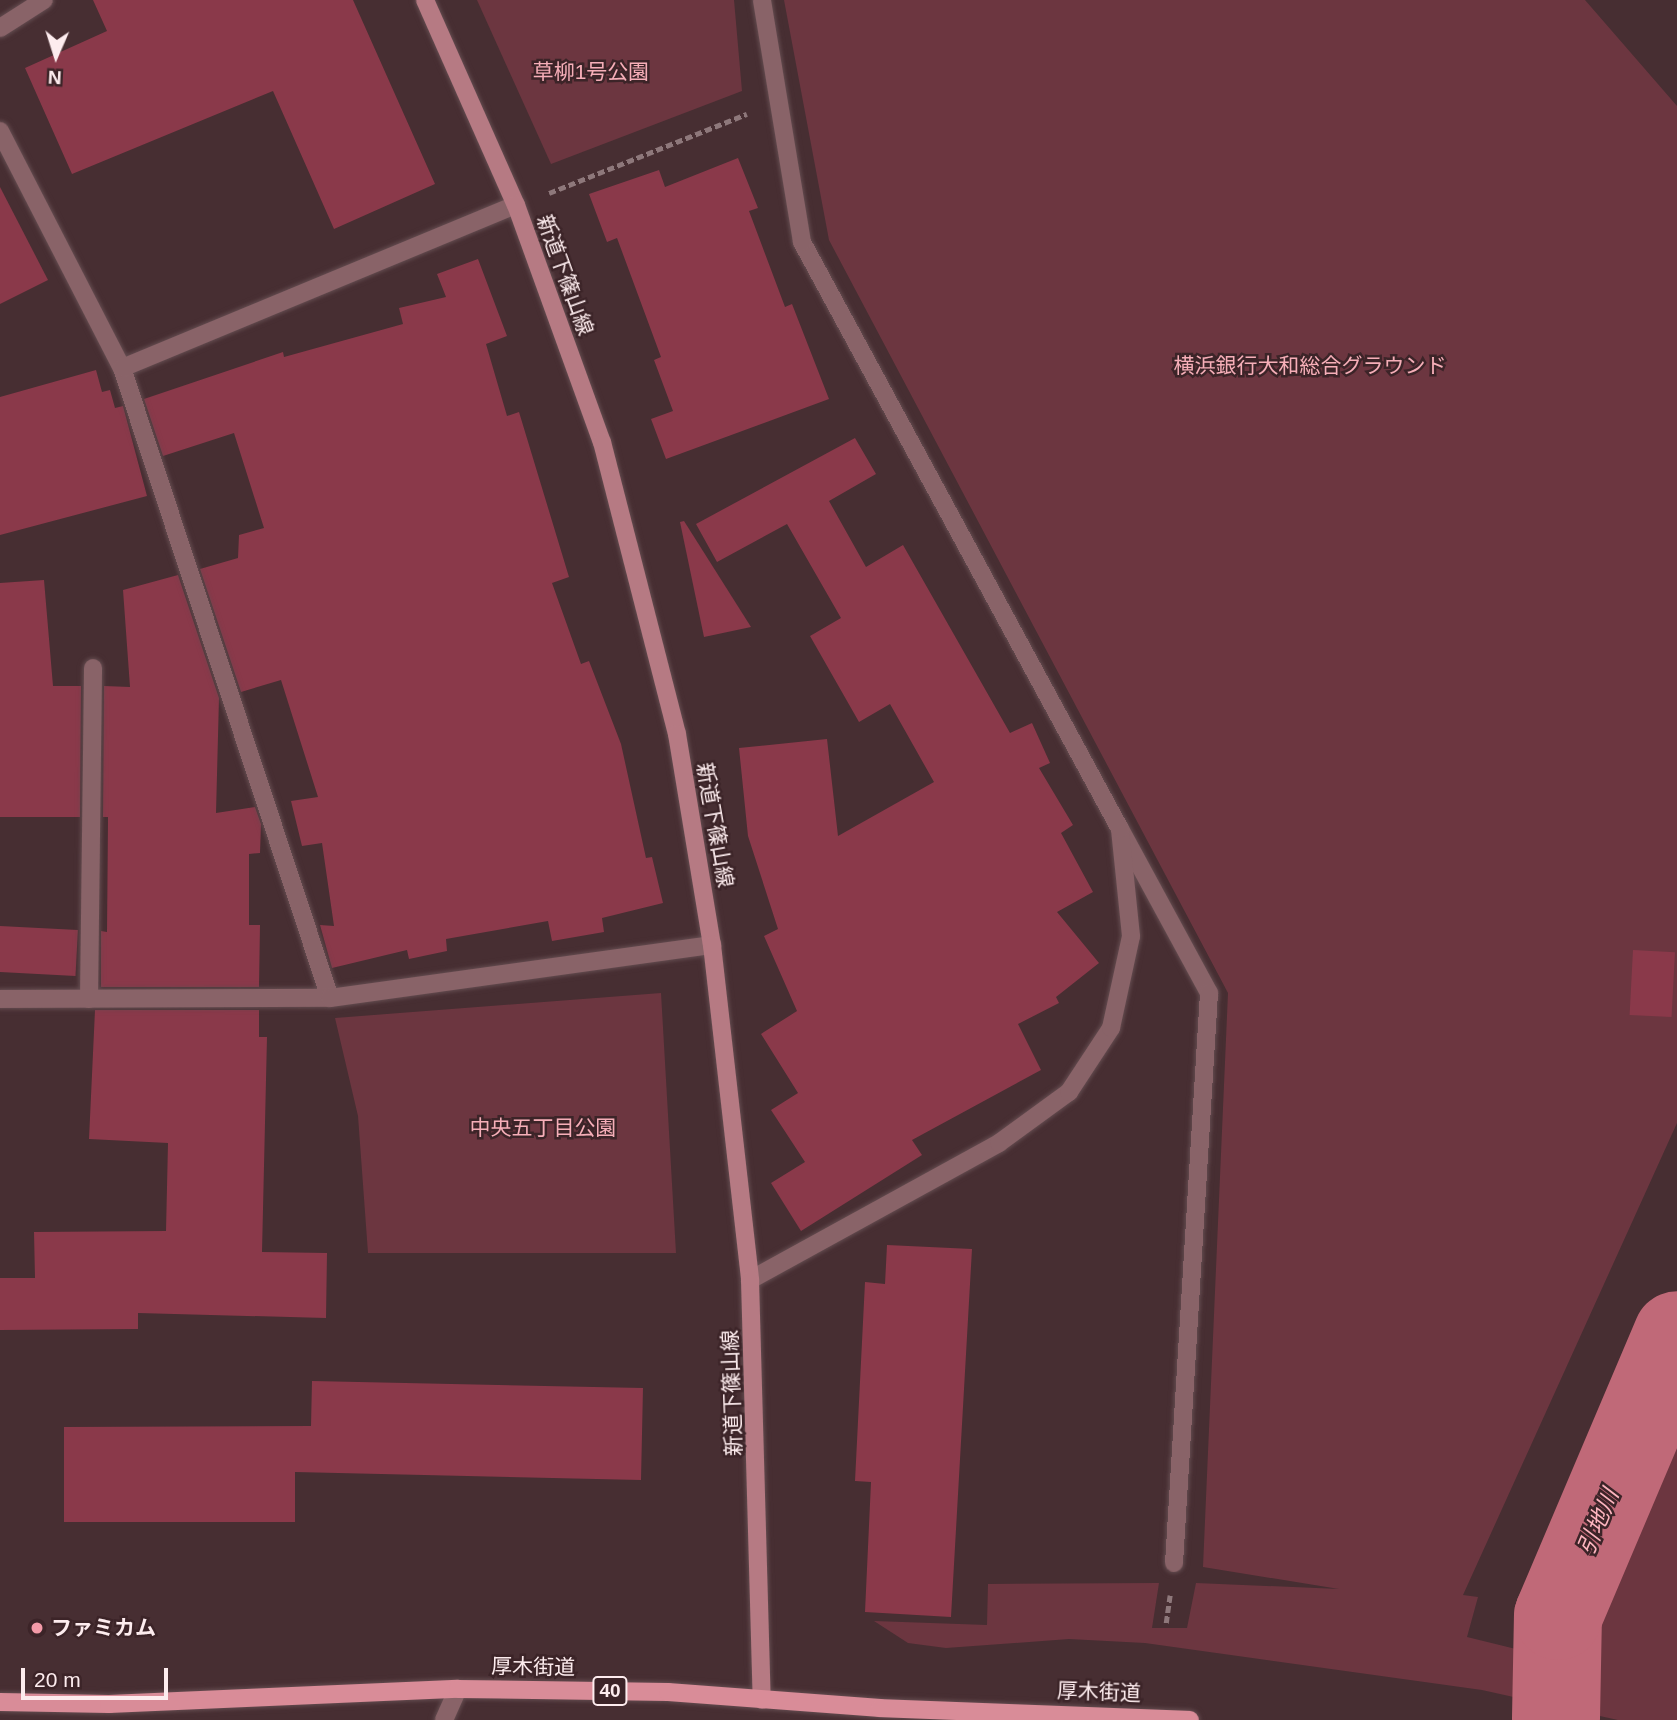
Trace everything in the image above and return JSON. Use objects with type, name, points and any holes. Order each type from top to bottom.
[{"type":"main road","name":"厚木街道","points":[[0,1702],[109,1704],[458,1689],[668,1692],[762,1700],[1190,1720]]},
{"type":"street","points":[[0,28],[44,0]]},
{"type":"street","name":"新道下篠山線","points":[[425,0],[516,205],[602,442],[677,734],[712,945],[750,1280],[762,1700]]},
{"type":"street","points":[[762,0],[802,242],[1209,993],[1174,1563]]},
{"type":"street","points":[[0,131],[122,368],[330,998]]},
{"type":"street","points":[[122,368],[516,205]]},
{"type":"street","points":[[89,999],[93,668]]},
{"type":"street","points":[[750,1280],[999,1143],[1069,1092],[1111,1028],[1131,936],[1120,829]]},
{"type":"street","points":[[0,999],[330,998],[712,945]]},
{"type":"street","points":[[444,1720],[458,1689]]},
{"type":"path","points":[[550,192],[777,103]]},
{"type":"green space","name":"草柳1号公園","points":[[477,0],[734,0],[742,91],[551,164]]},
{"type":"green space","name":"横浜銀行大和総合グラウンド","points":[[784,0],[1585,0],[1677,106],[1677,1123],[1463,1595],[1478,1597],[1467,1637],[1544,1656],[1677,1411],[1677,1720],[1618,1720],[1482,1690],[1145,1643],[1069,1639],[946,1648],[908,1643],[874,1621],[987,1625],[988,1584],[1159,1583],[1152,1628],[1187,1628],[1196,1583],[1339,1589],[1203,1567],[1228,993],[829,240]]},
{"type":"green space","name":"中央五丁目公園","points":[[661,993],[676,1253],[368,1253],[358,1116],[335,1018]]},
{"type":"building","points":[[93,0],[353,0],[435,184],[334,229],[273,91],[72,174],[25,68],[107,31]]},
{"type":"building","points":[[738,158],[758,208],[749,211],[785,307],[792,304],[829,399],[666,459],[651,419],[673,411],[654,360],[661,357],[617,238],[607,242],[589,194],[659,170],[665,187]]},
{"type":"building","points":[[0,187],[48,280],[0,304]]},
{"type":"building","points":[[478,259],[507,336],[486,344],[507,416],[519,412],[569,577],[552,583],[581,664],[589,661],[621,744],[646,858],[652,857],[663,903],[602,918],[604,932],[552,941],[548,921],[446,939],[447,951],[409,959],[407,950],[332,968],[320,925],[334,926],[322,843],[302,846],[291,801],[318,797],[281,680],[241,692],[200,569],[238,558],[239,535],[264,528],[234,433],[163,456],[144,399],[283,352],[284,357],[403,324],[399,308],[446,297],[437,274]]},
{"type":"building","points":[[96,370],[102,392],[110,390],[115,408],[123,406],[147,496],[0,535],[0,397]]},
{"type":"building","points":[[855,438],[876,474],[829,501],[866,567],[903,545],[1010,733],[1032,723],[1050,763],[1039,768],[1073,825],[1061,833],[1093,892],[1057,912],[1099,963],[1056,997],[1059,1003],[1018,1024],[1041,1070],[912,1140],[922,1155],[801,1231],[771,1183],[805,1162],[771,1110],[798,1093],[761,1034],[797,1011],[764,936],[778,929],[748,836],[739,748],[827,739],[838,836],[934,782],[890,704],[859,722],[810,636],[841,618],[787,524],[717,562],[696,524]]},
{"type":"building","points":[[684,521],[751,627],[704,637],[680,522]]},
{"type":"building","points":[[178,575],[219,698],[216,813],[255,807],[261,824],[260,853],[249,854],[249,925],[260,925],[259,987],[101,987],[101,931],[107,932],[108,817],[103,817],[104,686],[130,687],[123,590]]},
{"type":"building","points":[[44,580],[53,686],[81,686],[80,817],[0,817],[0,583]]},
{"type":"building","points":[[0,926],[78,930],[75,976],[0,972]]},
{"type":"building","points":[[1633,950],[1675,952],[1672,1017],[1630,1015]]},
{"type":"building","points":[[95,1010],[259,1010],[259,1037],[267,1037],[262,1252],[327,1253],[326,1318],[138,1313],[138,1329],[0,1330],[0,1278],[35,1278],[34,1232],[166,1231],[168,1143],[89,1139]]},
{"type":"building","points":[[887,1245],[972,1249],[951,1617],[865,1612],[871,1482],[855,1481],[865,1282],[885,1284]]},
{"type":"building","points":[[312,1381],[643,1388],[641,1480],[295,1472],[295,1522],[64,1522],[64,1427],[311,1426]]},
{"type":"waterway","name":"引地川","points":[[1556,1718],[1558,1616],[1677,1335]]},
{"type":"place","name":"ファミカム","points":[[37,1628]]}]
